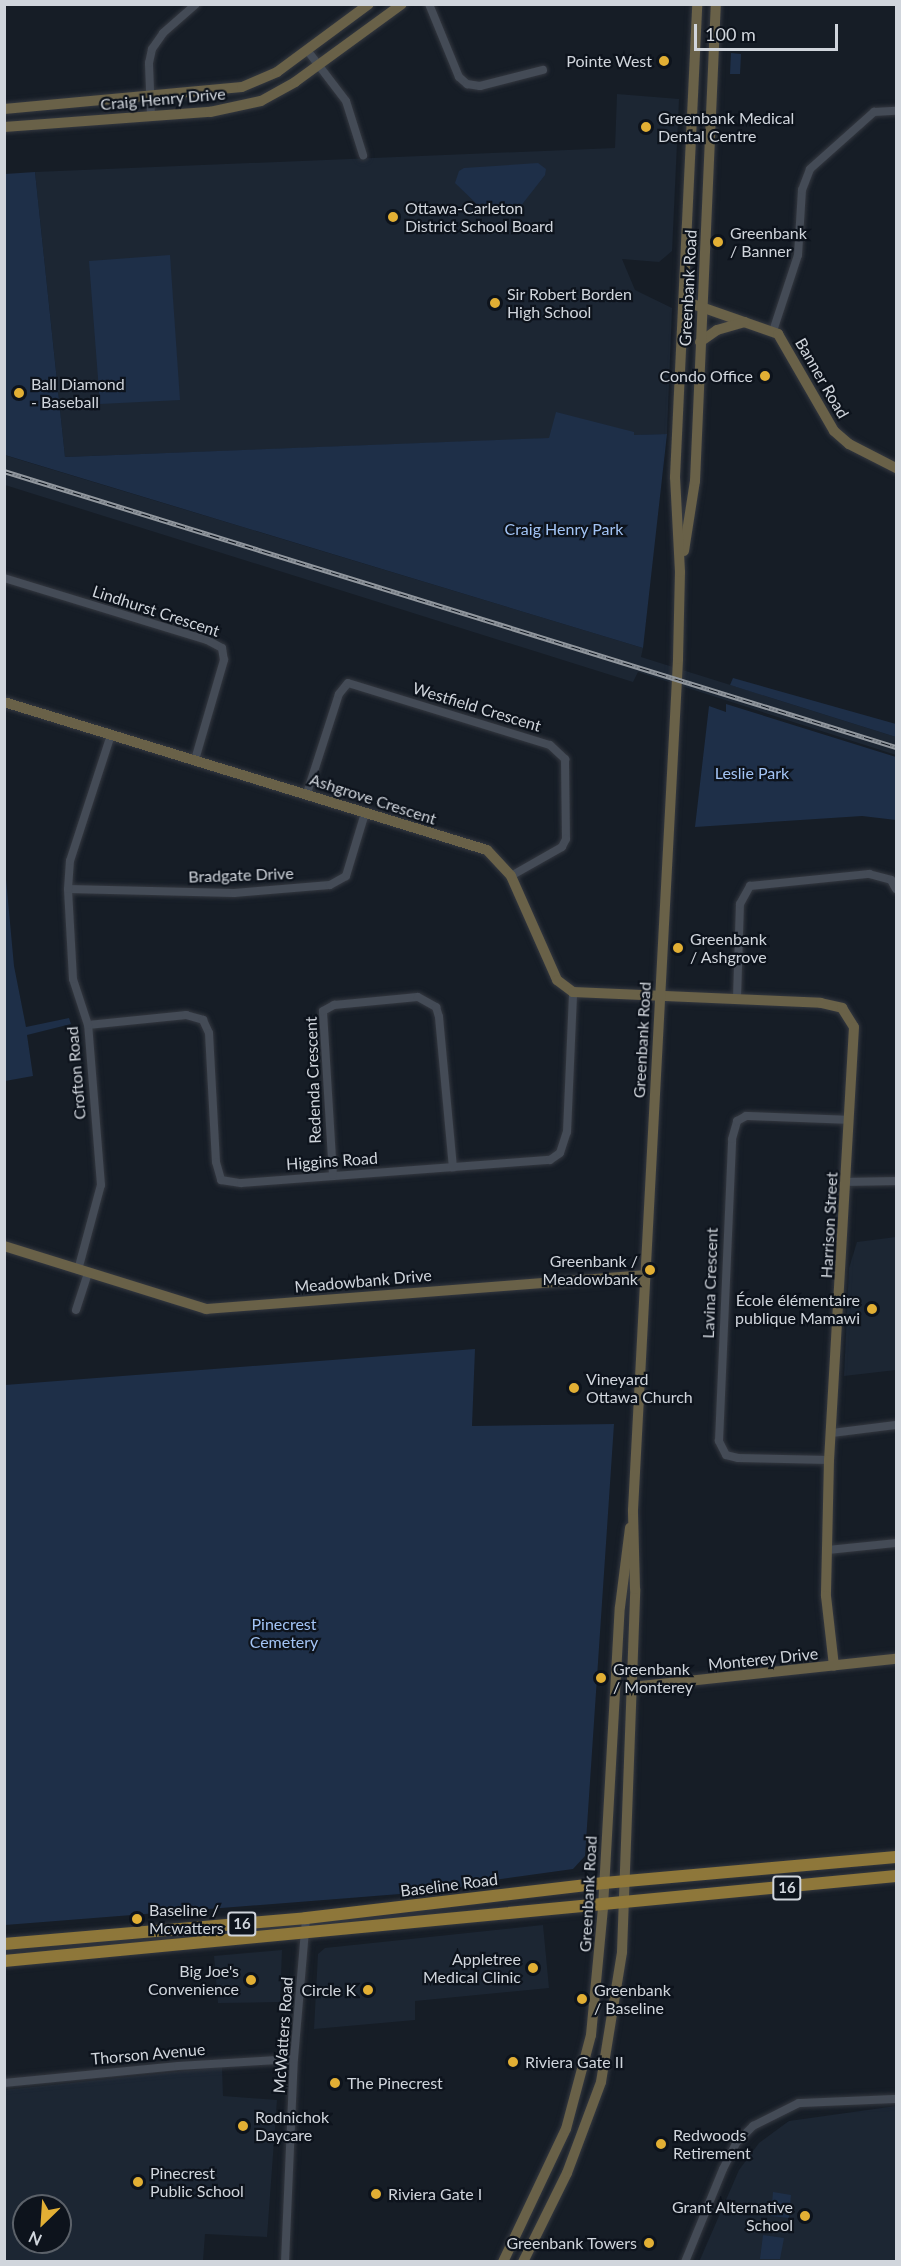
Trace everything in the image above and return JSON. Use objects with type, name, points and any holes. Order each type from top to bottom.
[{"type":"main road","name":"Baseline Road","points":[[4,1944],[306,1918],[604,1884],[897,1857]]},
{"type":"main road","name":"Baseline Road","points":[[4,1961],[603,1907],[897,1876]]},
{"type":"street","points":[[151,116],[149,63],[153,49],[163,33],[196,4]]},
{"type":"street","name":"Craig Henry Drive","points":[[4,110],[150,98],[242,87],[267,78],[369,4]]},
{"type":"street","name":"Craig Henry Drive","points":[[4,127],[216,111],[255,103],[284,90],[402,4]]},
{"type":"street","points":[[429,4],[459,77],[467,84],[480,86],[543,70]]},
{"type":"street","name":"Greenbank Road","points":[[502,2262],[550,2169],[584,2071],[597,1994],[620,1606],[633,1510],[660,995],[680,572],[675,477],[697,4]]},
{"type":"street","name":"Greenbank Road","points":[[680,572],[695,481],[716,4]]},
{"type":"street","points":[[307,50],[346,101],[363,155]]},
{"type":"street","points":[[773,331],[798,255],[802,190],[810,169],[874,112],[897,111]]},
{"type":"street","name":"Banner Road","points":[[684,301],[748,321],[773,331],[781,337],[806,386],[834,431],[849,444],[897,468]]},
{"type":"street","points":[[700,342],[717,330],[748,321]]},
{"type":"street","name":"Lindhurst Crescent","points":[[4,578],[207,640],[222,648],[224,660],[195,760]]},
{"type":"street","name":"Westfield Crescent","points":[[307,793],[339,694],[348,683],[550,746],[565,759],[566,839],[562,847],[511,876]]},
{"type":"street","name":"Ashgrove Crescent","points":[[4,702],[487,850],[511,876],[556,980],[573,992]]},
{"type":"street","name":"Crofton Road","points":[[83,1272],[101,1185],[88,1025],[73,979],[68,889],[70,861],[111,735]]},
{"type":"street","name":"Bradgate Drive","points":[[68,889],[234,893],[330,885],[346,876],[365,813]]},
{"type":"street","points":[[737,998],[740,904],[750,886],[869,874],[891,880],[897,889]]},
{"type":"street","points":[[573,992],[660,995]]},
{"type":"street","name":"Higgins Road","points":[[88,1025],[186,1016],[203,1020],[209,1033],[216,1162],[221,1180],[242,1183],[550,1160],[560,1153],[567,1132],[573,992]]},
{"type":"street","name":"Harrison Street","points":[[660,995],[821,1003],[842,1008],[854,1027],[829,1460],[826,1596],[834,1666]]},
{"type":"street","name":"Redenda Crescent","points":[[333,1175],[323,1011],[334,1005],[418,997],[436,1007],[440,1017],[453,1167]]},
{"type":"street","name":"Lavina Crescent","points":[[829,1460],[738,1458],[726,1455],[719,1442],[732,1139],[737,1121],[746,1116],[849,1120]]},
{"type":"street","points":[[846,1182],[897,1181]]},
{"type":"street","name":"Meadowbank Drive","points":[[4,1246],[206,1309],[645,1275]]},
{"type":"street","points":[[76,1310],[83,1272]]},
{"type":"street","points":[[832,1432],[897,1425]]},
{"type":"street","name":"Greenbank Road","points":[[523,2262],[567,2173],[601,2082],[615,2012],[626,1882],[636,1557],[633,1510]]},
{"type":"street","points":[[827,1550],[897,1543]]},
{"type":"street","name":"Monterey Drive","points":[[632,1688],[897,1659]]},
{"type":"street","name":"McWatters Road","points":[[285,2262],[294,2059],[306,1918]]},
{"type":"street","name":"Thorson Avenue","points":[[4,2083],[178,2066],[294,2059]]},
{"type":"street","points":[[685,2262],[723,2169],[737,2142],[753,2126],[799,2103],[897,2099]]},
{"type":"shaded area","name":"Sir Robert Borden High School","points":[[617,94],[679,99],[672,251],[659,262],[622,259],[635,290],[672,308],[667,434],[65,457],[35,172],[615,148]]},
{"type":"shaded area","points":[[4,455],[643,648],[641,657],[896,737],[896,755],[638,672],[633,682],[5,485]]},
{"type":"shaded area","name":"École élémentaire publique Mamawi","points":[[896,1237],[896,1370],[844,1376],[849,1268],[857,1242]]},
{"type":"shaded area","points":[[543,1925],[549,1988],[415,2001],[415,2020],[314,2029],[318,1954],[325,1948]]},
{"type":"shaded area","points":[[282,1950],[280,2002],[218,2003],[214,1956]]},
{"type":"shaded area","name":"Pinecrest Public School","points":[[222,2067],[223,2096],[277,2100],[267,2237],[205,2234],[203,2261],[5,2261],[4,2090]]},
{"type":"shaded area","name":"Grant Alternative School","points":[[896,2106],[896,2261],[699,2262],[739,2170],[759,2143],[789,2121]]},
{"type":"green space","points":[[731,53],[741,54],[740,74],[730,74]]},
{"type":"green space","points":[[538,163],[546,169],[545,175],[520,207],[483,210],[455,183],[459,171],[464,168]]},
{"type":"green space","name":"Craig Henry Park","points":[[35,172],[65,457],[549,438],[556,412],[634,432],[634,435],[667,434],[643,648],[5,455],[5,174]]},
{"type":"green space","points":[[170,255],[180,400],[100,404],[89,261]]},
{"type":"green space","points":[[733,678],[896,724],[896,737],[730,685]]},
{"type":"green space","name":"Leslie Park","points":[[726,704],[896,757],[896,820],[862,816],[695,827],[709,706],[726,712]]},
{"type":"green space","points":[[5,868],[14,966],[26,1027],[69,1018],[71,1024],[27,1035],[33,1076],[5,1081]]},
{"type":"green space","name":"Pinecrest Cemetery","points":[[475,1349],[472,1426],[614,1424],[585,1856],[573,1869],[473,1883],[451,1890],[5,1925],[5,1385]]},
{"type":"green space","points":[[773,2192],[791,2195],[789,2218],[771,2216]]},
{"type":"green space","points":[[763,2235],[784,2238],[780,2259],[760,2259]]},
{"type":"railway","points":[[4,471],[896,747]]},
{"type":"place","name":"Pointe West","points":[[664,61]]},
{"type":"place","name":"Greenbank Medical Dental Centre","points":[[646,127]]},
{"type":"place","name":"Ottawa-Carleton District School Board","points":[[393,217]]},
{"type":"place","name":"Greenbank / Banner","points":[[718,242]]},
{"type":"place","name":"Sir Robert Borden High School","points":[[495,303]]},
{"type":"place","name":"Condo Office","points":[[765,376]]},
{"type":"place","name":"Ball Diamond - Baseball","points":[[19,393]]},
{"type":"place","name":"Greenbank / Ashgrove","points":[[678,948]]},
{"type":"place","name":"Greenbank / Meadowbank","points":[[650,1270]]},
{"type":"place","name":"École élémentaire publique Mamawi","points":[[872,1309]]},
{"type":"place","name":"Vineyard Ottawa Church","points":[[574,1388]]},
{"type":"place","name":"Greenbank / Monterey","points":[[601,1678]]},
{"type":"place","name":"Baseline / Mcwatters","points":[[137,1919]]},
{"type":"place","name":"Appletree Medical Clinic","points":[[533,1968]]},
{"type":"place","name":"Big Joe's Convenience","points":[[251,1980]]},
{"type":"place","name":"Circle K","points":[[368,1990]]},
{"type":"place","name":"Greenbank / Baseline","points":[[582,1999]]},
{"type":"place","name":"Riviera Gate II","points":[[513,2062]]},
{"type":"place","name":"The Pinecrest","points":[[335,2083]]},
{"type":"place","name":"Rodnichok Daycare","points":[[243,2126]]},
{"type":"place","name":"Redwoods Retirement","points":[[661,2144]]},
{"type":"place","name":"Pinecrest Public School","points":[[138,2182]]},
{"type":"place","name":"Riviera Gate I","points":[[376,2194]]},
{"type":"place","name":"Grant Alternative School","points":[[805,2216]]},
{"type":"place","name":"Greenbank Towers","points":[[649,2243]]}]
